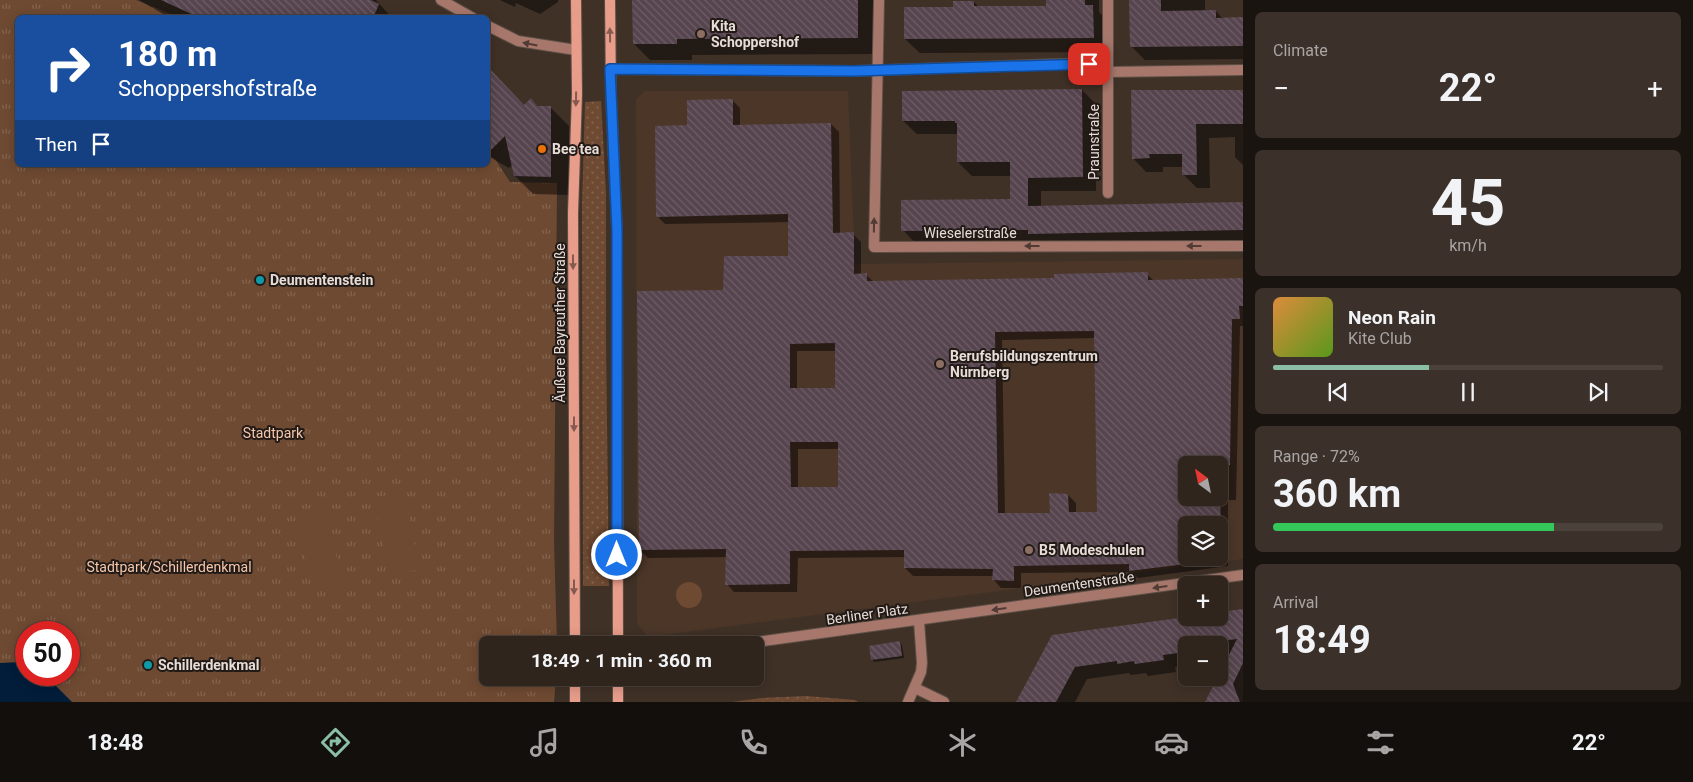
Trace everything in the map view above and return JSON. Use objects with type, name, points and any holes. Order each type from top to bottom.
[{"type":"main road","name":"Äußere Bayreuther Straße","points":[[575,636],[573,213],[576,0]]},
{"type":"main road","points":[[610,0],[610,69],[617,230],[618,636]]},
{"type":"main road","points":[[575,686],[575,702]]},
{"type":"street","points":[[441,0],[468,15]]},
{"type":"street","points":[[876,69],[879,0]]},
{"type":"street","name":"Praunstraße","points":[[1108,0],[1108,194]]},
{"type":"street","points":[[490,27],[518,41],[576,50]]},
{"type":"street","points":[[610,69],[854,71],[1089,64],[1108,72],[1243,70]]},
{"type":"street","name":"Wieselerstraße","points":[[876,69],[874,247],[1243,246]]},
{"type":"street","name":"Deumentenstraße","points":[[919,621],[1243,575]]},
{"type":"street","name":"Berliner Platz","points":[[764,641],[919,621],[922,663],[915,688],[908,702]]},
{"type":"street","points":[[915,688],[944,702]]},
{"type":"shaded area","name":"Berufsbildungszentrum Nürnberg","points":[[645,91],[848,91],[855,264],[1243,259],[1243,559],[1228,561],[1228,516],[1178,516],[1178,566],[1190,566],[656,636],[647,636],[637,623],[636,99]]},
{"type":"green space","name":"Stadtpark","points":[[0,0],[136,0],[173,15],[15,15],[15,167],[490,167],[490,156],[495,159],[510,182],[557,183],[554,542],[557,636],[479,636],[479,686],[555,686],[554,702],[0,702]]},
{"type":"green space","points":[[601,101],[606,193],[609,586],[583,586],[582,206],[585,102]]},
{"type":"green space","points":[[403,492],[420,569],[390,575],[373,498]]},
{"type":"green space","points":[[325,507],[343,584],[313,591],[296,514]]},
{"type":"green space","points":[[689,582],[698,586],[702,595],[698,604],[689,608],[680,604],[676,595],[680,586]]},
{"type":"green space","points":[[806,696],[855,700],[858,702],[732,702],[762,698]]},
{"type":"water","points":[[15,662],[15,686],[56,686],[72,702],[0,702],[0,663]]},
{"type":"building","points":[[161,0],[371,0],[379,4],[374,15],[194,15]]},
{"type":"building","points":[[632,0],[858,0],[858,38],[677,39],[677,44],[633,44]]},
{"type":"building","points":[[1046,0],[1085,0],[1085,5],[1093,5],[1094,38],[904,39],[904,7],[953,7],[953,1],[974,1],[974,6],[1046,6]]},
{"type":"building","points":[[1129,0],[1161,0],[1161,11],[1216,10],[1216,18],[1243,17],[1243,46],[1130,47]]},
{"type":"building","points":[[490,69],[524,105],[531,98],[537,106],[551,106],[551,177],[514,176],[505,136],[490,151]]},
{"type":"building","points":[[1082,89],[1083,177],[1028,178],[1028,206],[1243,202],[1243,230],[1028,234],[1028,230],[901,231],[901,200],[1010,199],[1010,162],[957,162],[957,123],[955,121],[902,121],[902,91]]},
{"type":"building","points":[[1131,90],[1243,90],[1243,124],[1196,124],[1197,175],[1182,175],[1182,154],[1149,154],[1150,158],[1132,159]]},
{"type":"building","name":"Berufsbildungszentrum Nürnberg","points":[[733,99],[733,125],[831,123],[833,233],[854,232],[854,274],[867,273],[867,281],[1054,278],[1054,274],[1148,272],[1148,280],[1243,278],[1243,306],[1239,306],[1240,319],[1232,319],[1230,465],[1228,465],[1228,456],[1178,456],[1178,506],[1220,506],[1221,516],[1178,516],[1178,565],[1129,571],[1129,564],[1014,566],[1014,581],[992,580],[993,569],[904,568],[904,550],[790,551],[790,584],[725,585],[726,549],[639,550],[637,291],[723,290],[724,256],[788,256],[788,214],[656,217],[655,126],[687,125],[687,100]],"holes":[[[1094,331],[1097,512],[1069,512],[1068,494],[1049,493],[1050,513],[998,513],[995,332]],[[835,343],[835,388],[790,388],[790,344]],[[790,442],[838,442],[838,487],[791,487]]]},
{"type":"building","points":[[1243,609],[1243,663],[1233,684],[1240,702],[1205,702],[1213,686],[1228,686],[1228,657],[1237,639],[1228,640],[1228,636],[1178,636],[1178,653],[1163,655],[1164,660],[1135,664],[1134,661],[1117,664],[1117,661],[1075,667],[1056,702],[1016,702],[1052,635],[1178,618],[1178,626],[1228,626],[1228,611]]},
{"type":"building","points":[[900,641],[902,656],[871,660],[869,646]]},
{"type":"place","name":"Kita Schoppershof","points":[[701,34]]},
{"type":"place","name":"Bee tea","points":[[542,149]]},
{"type":"place","name":"Deumentenstein","points":[[260,280]]},
{"type":"place","name":"Berufsbildungszentrum Nürnberg","points":[[940,364]]},
{"type":"place","name":"B5 Modeschulen","points":[[1029,550]]},
{"type":"place","name":"Schillerdenkmal","points":[[148,665]]},
{"type":"route","points":[[617,555],[617,230],[610,69],[854,71],[1089,64]]},
{"type":"park label","name":"Stadtpark/Schillerdenkmal","points":[[169,567]]}]
